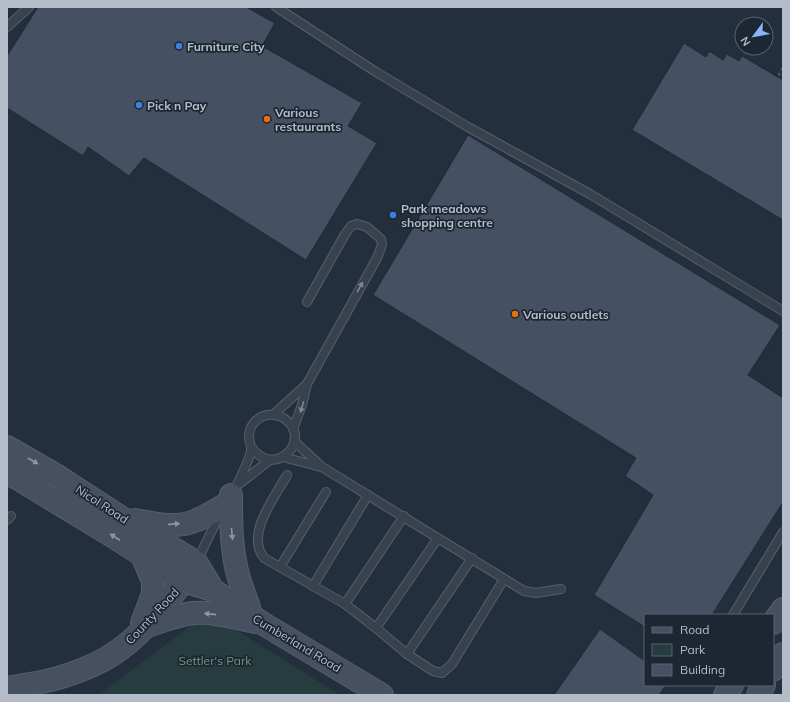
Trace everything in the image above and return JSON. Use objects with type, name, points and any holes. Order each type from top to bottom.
[{"type":"main road","name":"Nicol Road","points":[[7,447],[59,476],[122,518],[196,562]]},
{"type":"main road","name":"Nicol Road","points":[[7,472],[183,581]]},
{"type":"main road","points":[[122,518],[170,525],[196,521],[231,495]]},
{"type":"main road","points":[[231,495],[231,530],[234,558],[238,576],[257,620]]},
{"type":"main road","points":[[141,630],[153,594],[153,581],[142,555]]},
{"type":"main road","name":"County Road","points":[[7,688],[58,678],[87,667],[119,650],[165,605],[196,562]]},
{"type":"main road","name":"Cumberland Road","points":[[196,562],[213,590]]},
{"type":"main road","name":"Cumberland Road","points":[[183,581],[213,590],[257,620],[382,695]]},
{"type":"main road","points":[[774,622],[783,609]]},
{"type":"main road","points":[[141,630],[175,616],[195,613],[257,620]]},
{"type":"main road","points":[[774,668],[783,654]]},
{"type":"main road","points":[[725,695],[731,686]]},
{"type":"main road","points":[[758,695],[763,686]]},
{"type":"lane","points":[[7,27],[29,7]]},
{"type":"lane","points":[[276,7],[376,72],[462,123],[590,194],[783,311]]},
{"type":"lane","points":[[293,429],[288,421],[274,414],[259,418],[250,429],[249,436],[252,448],[256,454],[270,460],[284,457],[291,450],[294,441],[293,429],[302,405],[307,384],[342,322],[382,245],[381,239],[367,227],[357,224],[351,226],[308,302]]},
{"type":"lane","points":[[274,414],[307,384]]},
{"type":"lane","points":[[294,441],[322,467],[524,591],[536,593],[561,589]]},
{"type":"lane","points":[[196,562],[231,495],[252,448]]},
{"type":"lane","points":[[284,457],[322,467]]},
{"type":"lane","points":[[231,495],[270,460]]},
{"type":"lane","points":[[287,475],[266,511],[259,527],[257,542],[259,552],[264,558],[345,604],[407,654],[432,671],[442,673],[452,664],[504,579]]},
{"type":"lane","points":[[280,567],[326,492]]},
{"type":"lane","points":[[313,586],[368,495]]},
{"type":"lane","points":[[345,604],[404,516]]},
{"type":"lane","points":[[733,614],[783,532]]},
{"type":"lane","points":[[376,628],[438,538]]},
{"type":"lane","points":[[407,654],[472,558]]},
{"type":"path","points":[[783,68],[779,74],[783,76]]},
{"type":"green space","name":"Settler's Park","points":[[193,624],[227,624],[340,695],[98,695]]},
{"type":"building","points":[[38,7],[246,7],[275,23],[262,46],[362,103],[348,126],[377,143],[306,260],[144,158],[129,176],[88,147],[83,156],[7,108],[7,56]]},
{"type":"building","points":[[684,43],[706,57],[709,51],[723,60],[727,54],[739,61],[742,56],[783,80],[783,220],[632,130]]},
{"type":"building","points":[[468,135],[780,325],[748,375],[783,398],[783,502],[713,614],[644,614],[644,626],[594,595],[653,495],[625,476],[636,458],[373,295]]},
{"type":"building","points":[[600,629],[644,660],[644,686],[665,686],[659,695],[554,695]]},
{"type":"place","name":"Furniture City","points":[[179,46]]},
{"type":"place","name":"Pick n Pay","points":[[139,105]]},
{"type":"place","name":"Various restaurants","points":[[267,119]]},
{"type":"place","name":"Park meadows shopping centre","points":[[393,215]]},
{"type":"place","name":"Various outlets","points":[[515,314]]}]
